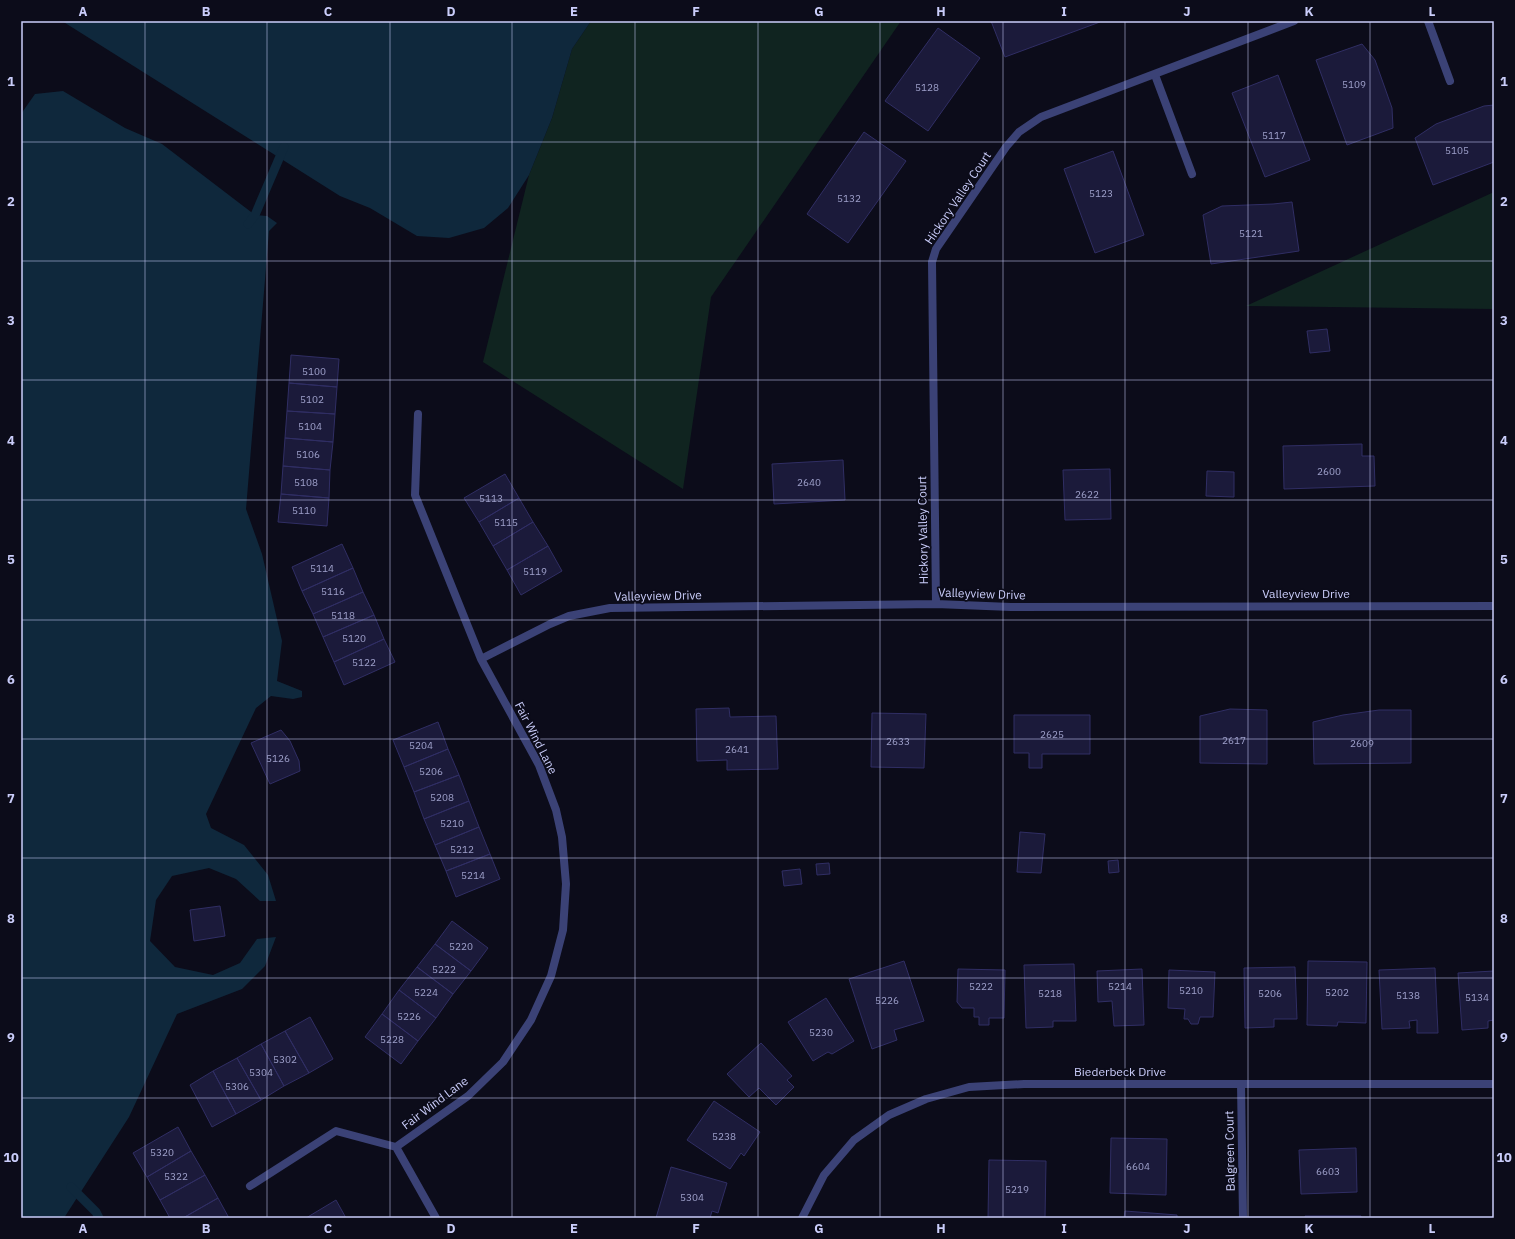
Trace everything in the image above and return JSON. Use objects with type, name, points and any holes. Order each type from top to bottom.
[{"type":"street","name":"Hickory Valley Court","points":[[936,604],[932,262],[936,249],[1006,147],[1019,132],[1040,117],[1155,75],[1294,21]]},
{"type":"street","points":[[1428,21],[1450,81]]},
{"type":"street","points":[[1155,75],[1192,174]]},
{"type":"street","name":"Fair Wind Lane","points":[[396,1147],[468,1096],[503,1062],[531,1020],[551,976],[563,930],[566,884],[562,837],[556,810],[539,765],[481,659],[415,495],[418,414]]},
{"type":"street","name":"Valleyview Drive","points":[[481,659],[569,616],[610,608],[936,604],[1012,607],[1494,606]]},
{"type":"street","name":"Biederbeck Drive","points":[[802,1218],[824,1175],[854,1140],[889,1114],[926,1099],[969,1086],[1024,1084],[1494,1084]]},
{"type":"street","name":"Balgreen Court","points":[[1241,1084],[1242,1218]]},
{"type":"street","points":[[250,1186],[336,1131],[396,1147],[436,1218]]},
{"type":"green space","points":[[591,21],[901,21],[711,297],[683,489],[483,362],[529,175],[552,118],[572,49]]},
{"type":"green space","points":[[1494,192],[1494,309],[1246,306]]},
{"type":"water","points":[[62,21],[591,21],[572,49],[552,118],[529,175],[508,208],[484,228],[449,238],[417,236],[370,208],[340,196]]},
{"type":"water","points":[[63,91],[125,128],[162,144],[255,215],[267,216],[277,223],[269,231],[246,509],[262,554],[282,641],[277,681],[302,691],[302,697],[293,699],[271,696],[256,708],[206,814],[211,828],[244,845],[268,875],[276,901],[260,901],[236,879],[209,868],[172,876],[156,900],[150,941],[175,967],[213,975],[240,963],[257,939],[276,937],[265,966],[242,989],[177,1014],[129,1117],[64,1218],[21,1218],[21,114],[35,94]]},
{"type":"building","points":[[991,21],[1099,21],[1100,22],[1005,57]]},
{"type":"building","points":[[938,28],[980,58],[928,131],[885,101]]},
{"type":"building","points":[[1362,44],[1375,60],[1392,108],[1393,128],[1347,145],[1316,60]]},
{"type":"building","points":[[1278,75],[1310,160],[1265,177],[1232,93]]},
{"type":"building","points":[[1494,105],[1494,162],[1433,185],[1415,138],[1436,124],[1484,106]]},
{"type":"building","points":[[864,132],[906,161],[848,243],[807,214]]},
{"type":"building","points":[[1113,151],[1144,235],[1095,253],[1064,169]]},
{"type":"building","points":[[1292,202],[1299,251],[1211,264],[1203,215],[1222,206]]},
{"type":"building","points":[[1327,329],[1330,351],[1310,353],[1307,331]]},
{"type":"building","points":[[291,355],[339,359],[337,387],[289,383]]},
{"type":"building","points":[[289,383],[337,387],[335,414],[287,411]]},
{"type":"building","points":[[287,411],[335,414],[333,442],[285,438]]},
{"type":"building","points":[[285,438],[333,442],[330,470],[283,466]]},
{"type":"building","points":[[1362,444],[1362,456],[1374,456],[1375,486],[1284,489],[1283,446]]},
{"type":"building","points":[[843,460],[845,500],[774,504],[772,464]]},
{"type":"building","points":[[283,466],[330,470],[329,498],[281,494]]},
{"type":"building","points":[[1110,469],[1111,519],[1065,520],[1063,470]]},
{"type":"building","points":[[1207,471],[1234,472],[1234,497],[1206,496]]},
{"type":"building","points":[[505,474],[519,498],[479,522],[464,498]]},
{"type":"building","points":[[281,494],[329,498],[327,526],[278,522]]},
{"type":"building","points":[[519,498],[533,522],[493,546],[479,522]]},
{"type":"building","points":[[533,522],[548,546],[507,570],[493,546]]},
{"type":"building","points":[[342,544],[353,568],[302,591],[292,567]]},
{"type":"building","points":[[548,546],[562,571],[521,595],[507,570]]},
{"type":"building","points":[[353,568],[363,592],[313,614],[302,591]]},
{"type":"building","points":[[363,592],[374,615],[323,637],[313,614]]},
{"type":"building","points":[[374,615],[384,639],[334,662],[323,637]]},
{"type":"building","points":[[384,639],[395,662],[344,685],[334,662]]},
{"type":"building","points":[[729,708],[730,717],[776,716],[778,769],[727,770],[727,760],[697,761],[696,709]]},
{"type":"building","points":[[1230,709],[1267,710],[1267,764],[1200,763],[1200,716]]},
{"type":"building","points":[[1379,710],[1411,710],[1411,763],[1314,764],[1313,722],[1343,715]]},
{"type":"building","points":[[872,713],[926,714],[924,768],[871,767]]},
{"type":"building","points":[[1014,715],[1090,715],[1090,754],[1042,754],[1042,768],[1029,768],[1029,753],[1014,753]]},
{"type":"building","points":[[438,722],[448,749],[404,767],[393,740]]},
{"type":"building","points":[[281,730],[290,741],[299,761],[300,771],[270,784],[251,743]]},
{"type":"building","points":[[448,749],[459,775],[414,792],[404,767]]},
{"type":"building","points":[[459,775],[469,801],[424,819],[414,792]]},
{"type":"building","points":[[469,801],[479,827],[435,845],[424,819]]},
{"type":"building","points":[[479,827],[490,854],[446,871],[435,845]]},
{"type":"building","points":[[1020,832],[1045,834],[1041,873],[1017,872]]},
{"type":"building","points":[[490,854],[500,879],[456,897],[446,871]]},
{"type":"building","points":[[1118,860],[1119,872],[1109,873],[1108,861]]},
{"type":"building","points":[[829,863],[830,874],[817,875],[816,864]]},
{"type":"building","points":[[800,869],[802,884],[784,886],[782,871]]},
{"type":"building","points":[[220,906],[225,936],[194,941],[190,910]]},
{"type":"building","points":[[452,921],[488,948],[471,971],[435,944]]},
{"type":"building","points":[[435,944],[471,971],[453,994],[417,967]]},
{"type":"building","points":[[904,961],[924,1021],[894,1030],[897,1040],[872,1049],[849,979]]},
{"type":"building","points":[[1308,961],[1367,962],[1366,1023],[1338,1022],[1337,1026],[1307,1025]]},
{"type":"building","points":[[1074,964],[1076,1021],[1053,1021],[1053,1027],[1026,1028],[1024,965]]},
{"type":"building","points":[[417,967],[453,994],[436,1018],[399,990]]},
{"type":"building","points":[[1295,967],[1297,1019],[1274,1019],[1274,1027],[1245,1028],[1244,968]]},
{"type":"building","points":[[1435,968],[1438,1033],[1417,1033],[1417,1020],[1409,1021],[1410,1028],[1382,1029],[1379,970]]},
{"type":"building","points":[[958,969],[1005,970],[1004,1018],[989,1018],[989,1025],[979,1025],[979,1017],[974,1017],[974,1008],[962,1008],[957,1002]]},
{"type":"building","points":[[1142,969],[1144,1025],[1114,1026],[1112,1001],[1098,1002],[1097,971]]},
{"type":"building","points":[[1169,970],[1215,972],[1213,1017],[1200,1017],[1198,1024],[1191,1024],[1188,1019],[1184,1019],[1185,1009],[1168,1008]]},
{"type":"building","points":[[1494,971],[1494,1020],[1488,1021],[1488,1028],[1462,1030],[1458,973]]},
{"type":"building","points":[[399,990],[436,1018],[418,1041],[382,1014]]},
{"type":"building","points":[[826,998],[854,1041],[832,1054],[828,1052],[813,1061],[788,1022]]},
{"type":"building","points":[[382,1014],[418,1041],[401,1064],[365,1037]]},
{"type":"building","points":[[310,1017],[333,1059],[309,1073],[285,1031]]},
{"type":"building","points":[[285,1031],[309,1073],[284,1086],[261,1044]]},
{"type":"building","points":[[761,1043],[792,1076],[787,1080],[794,1087],[776,1105],[759,1088],[749,1097],[727,1074]]},
{"type":"building","points":[[261,1044],[284,1086],[261,1100],[237,1058]]},
{"type":"building","points":[[237,1058],[261,1100],[236,1114],[213,1071]]},
{"type":"building","points":[[213,1071],[236,1114],[212,1127],[190,1085]]},
{"type":"building","points":[[714,1101],[760,1132],[744,1156],[741,1153],[730,1169],[687,1140]]},
{"type":"building","points":[[178,1127],[191,1151],[147,1177],[133,1153]]},
{"type":"building","points":[[1111,1138],[1167,1139],[1166,1195],[1110,1193]]},
{"type":"building","points":[[1356,1148],[1357,1192],[1301,1194],[1299,1150]]},
{"type":"building","points":[[191,1151],[205,1175],[160,1200],[147,1177]]},
{"type":"building","points":[[989,1160],[1046,1161],[1045,1218],[988,1218]]},
{"type":"building","points":[[671,1167],[727,1183],[718,1213],[712,1211],[710,1218],[656,1218]]},
{"type":"building","points":[[205,1175],[218,1198],[183,1218],[170,1218],[160,1200]]},
{"type":"building","points":[[218,1198],[229,1218],[183,1218]]},
{"type":"building","points":[[336,1200],[346,1218],[306,1218]]},
{"type":"building","points":[[1125,1211],[1177,1215],[1177,1218],[1124,1218]]},
{"type":"building","points":[[1305,1216],[1361,1216],[1361,1218],[1305,1218]]},
{"type":"waterway","points":[[248,224],[255,215],[284,147]]},
{"type":"waterway","points":[[71,1187],[96,1212],[99,1218]]}]
